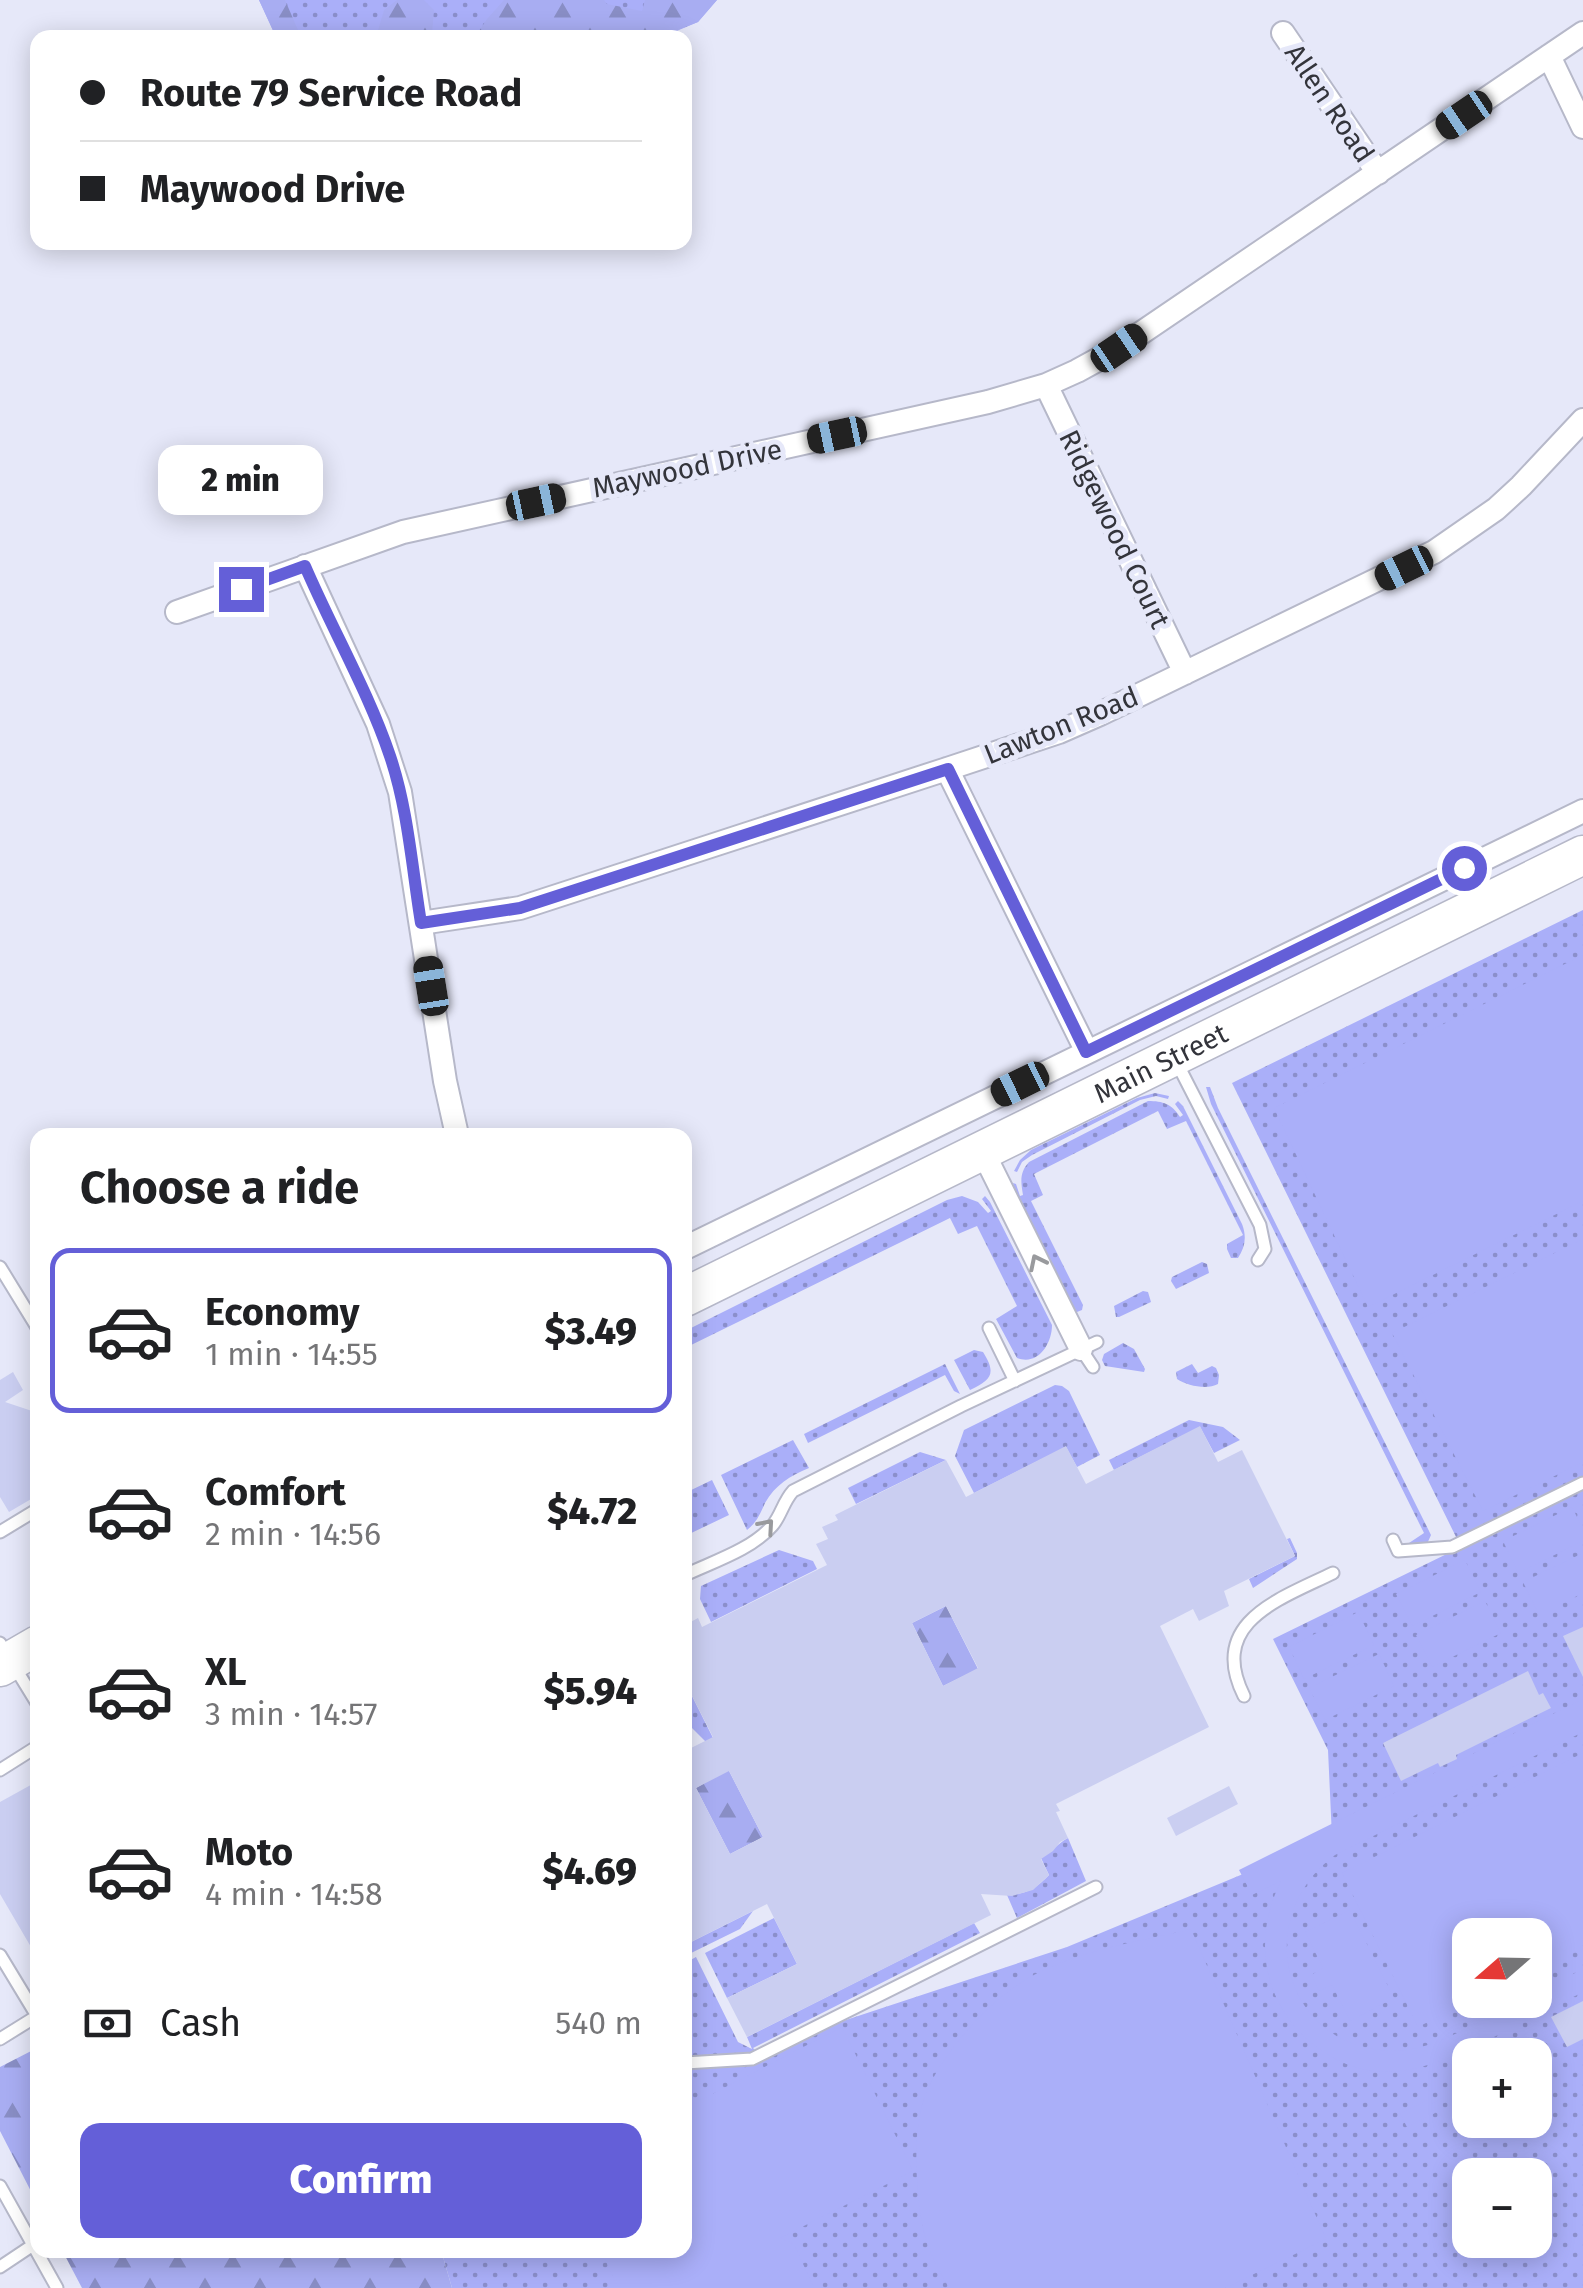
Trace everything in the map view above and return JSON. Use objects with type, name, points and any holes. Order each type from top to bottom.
[{"type":"main road","name":"Main Street","points":[[692,1294],[1583,855]]},
{"type":"street","name":"Allen Road","points":[[1282,32],[1378,173]]},
{"type":"street","name":"Maywood Drive","points":[[177,612],[403,532],[988,402],[1046,385],[1119,348],[1583,33]]},
{"type":"street","points":[[1549,56],[1583,127]]},
{"type":"street","name":"Ridgewood Court","points":[[1046,385],[1185,673]]},
{"type":"street","name":"Lawton Road","points":[[421,923],[520,908],[1059,732],[1434,552],[1508,498],[1583,420]]},
{"type":"street","points":[[305,566],[378,724],[400,792],[455,1128]]},
{"type":"street","points":[[948,769],[1086,1052]]},
{"type":"street","points":[[692,1245],[1583,811]]},
{"type":"street","points":[[982,1150],[1090,1353]]},
{"type":"lane","points":[[1174,1056],[1260,1224],[1265,1249],[1258,1260]]},
{"type":"lane","points":[[0,1267],[30,1316]]},
{"type":"lane","points":[[989,1328],[1015,1381]]},
{"type":"lane","points":[[692,1572],[763,1534],[792,1491],[1015,1381],[1090,1353]]},
{"type":"lane","points":[[1393,1540],[1398,1551],[1452,1547],[1583,1483]]},
{"type":"lane","points":[[0,1532],[30,1514]]},
{"type":"lane","points":[[1244,1696],[1234,1676],[1236,1647],[1244,1625],[1269,1605],[1333,1573]]},
{"type":"lane","points":[[12,1654],[30,1689]]},
{"type":"lane","points":[[0,1770],[30,1751]]},
{"type":"lane","points":[[692,2063],[752,2059],[1096,1887]]},
{"type":"lane","points":[[0,1956],[30,2005]]},
{"type":"lane","points":[[0,2040],[30,2021]]},
{"type":"lane","points":[[0,2186],[30,2241]]},
{"type":"lane","points":[[0,2267],[30,2248]]},
{"type":"lane","points":[[40,2258],[57,2288]]},
{"type":"shaded area","points":[[259,0],[717,0],[698,22],[679,30],[273,30]]},
{"type":"shaded area","points":[[1583,910],[1583,2288],[452,2288],[443,2258],[692,2258],[692,2065],[705,2057],[692,2058],[692,1959],[696,1957],[738,2042],[752,2049],[747,2037],[974,1923],[980,1933],[755,2050],[1067,1947],[1332,1837],[1328,1750],[1273,1639],[1461,1547],[1232,1083]]},
{"type":"shaded area","points":[[1583,955],[1583,1201],[1368,1307],[1274,1108]]},
{"type":"shaded area","points":[[1206,1087],[1210,1087],[1431,1535],[1427,1544],[1406,1545],[1424,1533]]},
{"type":"shaded area","points":[[1155,1093],[1169,1096],[1168,1099],[1156,1096],[1140,1100],[1032,1155],[1014,1171],[1031,1150]]},
{"type":"shaded area","points":[[1148,1101],[1167,1104],[1180,1117],[1183,1115],[1175,1104],[1178,1101],[1183,1106],[1242,1224],[1244,1233],[1244,1246],[1238,1258],[1231,1258],[1227,1244],[1243,1235],[1186,1121],[1167,1129],[1158,1111],[1034,1174],[1043,1195],[1031,1201],[1083,1305],[1077,1312],[1013,1183],[1023,1195],[1022,1174],[1029,1162]]},
{"type":"shaded area","points":[[962,1196],[978,1202],[988,1213],[991,1211],[982,1199],[985,1196],[990,1202],[1052,1325],[1046,1346],[1037,1356],[1017,1358],[996,1319],[1017,1306],[977,1226],[958,1234],[950,1218],[692,1345],[692,1328]]},
{"type":"shaded area","points":[[1583,1239],[1583,1462],[1483,1511],[1392,1333]]},
{"type":"shaded area","points":[[1202,1262],[1207,1264],[1209,1273],[1176,1289],[1172,1277]]},
{"type":"shaded area","points":[[1148,1292],[1151,1302],[1116,1317],[1114,1306]]},
{"type":"shaded area","points":[[1123,1343],[1134,1349],[1144,1372],[1105,1366],[1104,1354]]},
{"type":"shaded area","points":[[974,1350],[983,1352],[991,1371],[983,1383],[970,1390],[954,1360]]},
{"type":"shaded area","points":[[945,1364],[960,1394],[945,1375],[808,1443],[804,1434]]},
{"type":"shaded area","points":[[1192,1364],[1198,1373],[1216,1368],[1218,1384],[1198,1386],[1177,1379],[1176,1372]]},
{"type":"shaded area","points":[[1055,1385],[1069,1391],[1100,1455],[1077,1467],[1066,1447],[974,1493],[955,1456],[964,1430]]},
{"type":"shaded area","points":[[1189,1420],[1223,1427],[1240,1440],[1214,1453],[1200,1427],[1114,1470],[1109,1460]]},
{"type":"shaded area","points":[[793,1440],[809,1468],[778,1486],[747,1530],[721,1475]]},
{"type":"shaded area","points":[[920,1452],[946,1460],[856,1504],[848,1488]]},
{"type":"shaded area","points":[[712,1480],[729,1515],[692,1533],[692,1490]]},
{"type":"shaded area","points":[[1572,1507],[1583,1529],[1583,1541],[1518,1573],[1503,1541]]},
{"type":"shaded area","points":[[1290,1538],[1297,1559],[1253,1588],[1249,1579],[1295,1556],[1287,1539]]},
{"type":"shaded area","points":[[779,1550],[813,1561],[817,1569],[711,1622],[700,1599],[701,1586]]},
{"type":"shaded area","points":[[1583,1553],[1583,1593],[1539,1615],[1523,1582]]},
{"type":"shaded area","points":[[1465,1560],[1481,1592],[1412,1626],[1396,1594]]},
{"type":"shaded area","points":[[1485,1601],[1501,1633],[1432,1667],[1416,1635]]},
{"type":"shaded area","points":[[1358,1612],[1374,1645],[1304,1679],[1289,1647]]},
{"type":"shaded area","points":[[1379,1654],[1394,1686],[1325,1720],[1309,1688]]},
{"type":"shaded area","points":[[692,1696],[724,1760],[692,1728]]},
{"type":"shaded area","points":[[1583,1699],[1583,1732],[1335,1855],[1308,1882],[1292,1912],[1287,1945],[1291,1977],[1304,2005],[1326,2029],[1356,2045],[1394,2051],[1426,2046],[1486,2018],[1531,2018],[1491,2038],[1452,2038],[1452,2057],[1387,2072],[1343,2063],[1314,2045],[1285,2014],[1267,1970],[1267,1925],[1281,1881],[1252,1895],[1239,1870]]},
{"type":"shaded area","points":[[1583,1753],[1583,1945],[1552,1960],[1552,1918],[1452,1918],[1452,2010],[1418,2027],[1342,1873]]},
{"type":"shaded area","points":[[1068,1838],[1086,1881],[1017,1918],[1007,1895],[1030,1890],[1044,1880],[1049,1875],[1041,1858]]},
{"type":"shaded area","points":[[1350,1910],[1394,1998],[1350,2021],[1332,1985],[1319,1991],[1311,1975],[1323,1968],[1305,1932]]},
{"type":"shaded area","points":[[753,1911],[740,1929],[692,1953],[692,1942]]},
{"type":"shaded area","points":[[774,1918],[797,1964],[727,1998],[705,1953]]},
{"type":"shaded area","points":[[1191,1929],[1326,2239],[1225,2288],[949,2288],[926,2240],[916,2168],[921,2111],[943,2062],[984,2013],[1030,1977],[1088,1953]]},
{"type":"shaded area","points":[[1583,1969],[1583,1992],[1552,2008],[1552,1984]]},
{"type":"shaded area","points":[[842,2027],[913,2171],[780,2238],[794,2244],[814,2288],[618,2288],[605,2258],[692,2258],[692,2206],[698,2207],[692,2195],[692,2104]]},
{"type":"shaded area","points":[[1452,2093],[1452,2099],[1433,2108],[1435,2113],[1407,2127],[1400,2114],[1428,2100],[1431,2104]]},
{"type":"green space","points":[[259,0],[285,0],[298,30],[273,30]]},
{"type":"green space","points":[[397,0],[424,0],[434,10],[432,30],[378,30],[384,10]]},
{"type":"green space","points":[[504,0],[604,0],[607,4],[642,11],[645,0],[717,0],[698,22],[678,30],[480,30]]},
{"type":"green space","points":[[946,1606],[978,1669],[943,1686],[912,1623]]},
{"type":"green space","points":[[728,1769],[763,1837],[730,1854],[696,1788]]},
{"type":"green space","points":[[30,2052],[30,2189],[0,2131],[0,2067]]},
{"type":"green space","points":[[66,2258],[443,2258],[452,2288],[82,2288]]},
{"type":"building","points":[[13,1372],[23,1390],[5,1402],[30,1410],[30,1500],[9,1512],[0,1497],[0,1380]]},
{"type":"building","points":[[1200,1426],[1218,1462],[1242,1450],[1295,1556],[1224,1591],[1229,1606],[1199,1621],[1193,1609],[1160,1626],[1209,1727],[1056,1804],[1068,1838],[1041,1859],[1049,1875],[1033,1890],[1012,1896],[981,1894],[991,1915],[747,2037],[727,1998],[797,1964],[767,1904],[692,1942],[692,1748],[713,1737],[692,1696],[692,1621],[698,1618],[702,1627],[827,1565],[816,1544],[828,1539],[822,1527],[838,1520],[835,1515],[946,1460],[966,1497],[1066,1446],[1086,1484]],"holes":[[[946,1606],[978,1668],[943,1686],[912,1623]],[[729,1771],[763,1837],[730,1854],[696,1788]]]},
{"type":"building","points":[[1583,1627],[1583,1677],[1563,1636]]},
{"type":"building","points":[[1528,1671],[1539,1695],[1543,1693],[1551,1708],[1456,1755],[1457,1759],[1440,1767],[1438,1763],[1401,1781],[1383,1743]]},
{"type":"building","points":[[30,1785],[30,1945],[0,1894],[0,1802]]},
{"type":"building","points":[[1229,1786],[1238,1804],[1176,1836],[1167,1818]]},
{"type":"building","points":[[1583,2001],[1583,2039],[1567,2047],[1552,2016]]},
{"type":"route","points":[[241,589],[305,566],[390,757],[400,792],[421,923],[520,908],[948,769],[1086,1052],[1464,868]]}]
